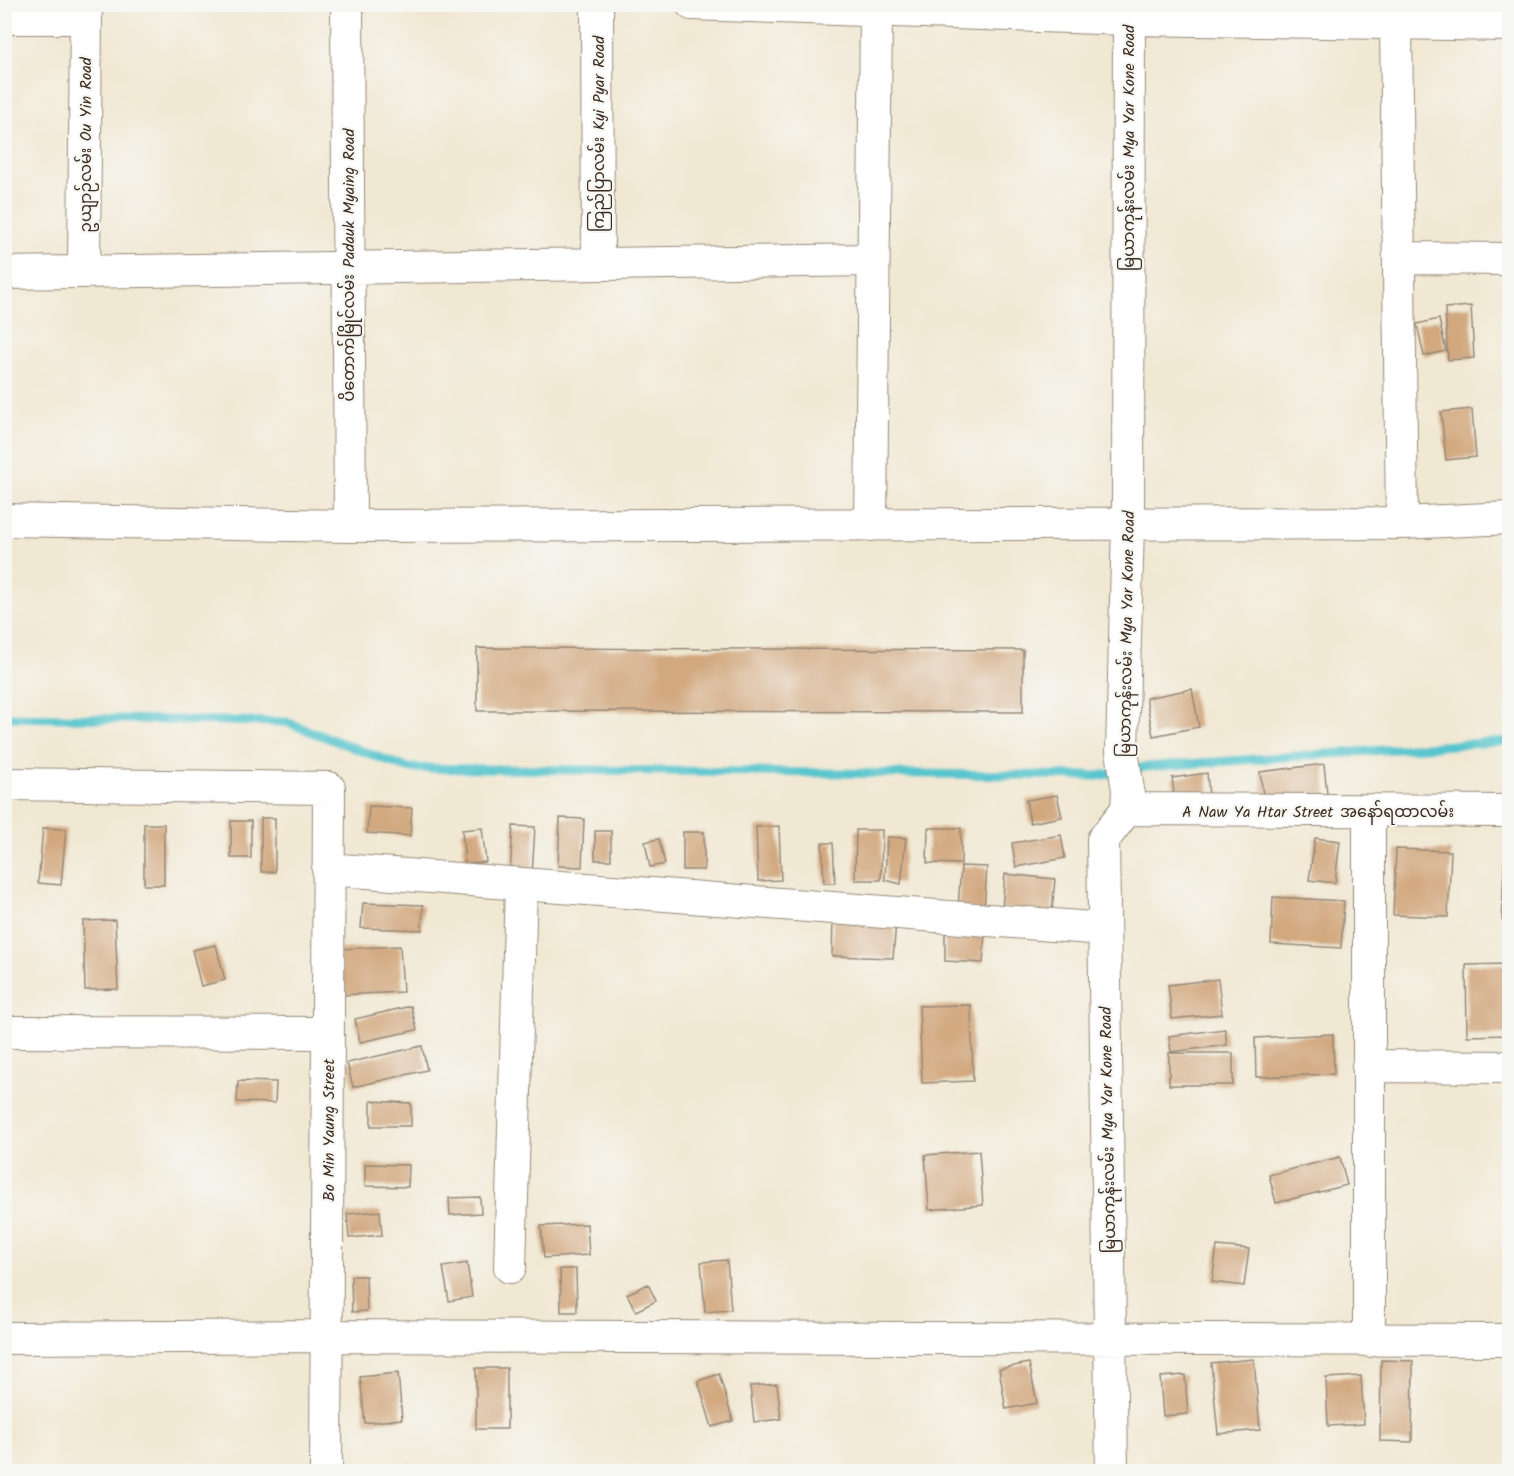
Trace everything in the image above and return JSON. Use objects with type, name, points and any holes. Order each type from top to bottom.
[{"type":"street","name":"ပိတောက်မြိုင်လမ်း Padauk Myaing Road","points":[[347,4],[350,526]]},
{"type":"street","name":"ကြည်ပြာလမ်း Kyi Pyar Road","points":[[597,4],[598,264]]},
{"type":"street","points":[[692,4],[876,11],[1129,12],[1396,23],[1509,25]]},
{"type":"street","name":"ဥယျာဉ်လမ်း Ou Yin Road","points":[[4,18],[86,11],[84,272]]},
{"type":"street","points":[[871,525],[876,11]]},
{"type":"street","name":"မြယာကုန်းလမ်း Mya Yar Kone Road","points":[[1113,1472],[1102,840],[1127,799],[1122,751],[1128,524],[1129,12]]},
{"type":"street","points":[[1396,23],[1402,523]]},
{"type":"street","points":[[1399,258],[1509,259]]},
{"type":"street","points":[[4,273],[873,260]]},
{"type":"street","points":[[4,520],[350,526],[1402,523],[1509,518]]},
{"type":"street","name":"Bo Min Yaung Street","points":[[4,784],[329,788],[326,1472]]},
{"type":"street","name":"A Naw Ya Htar Street အနော်ရထာလမ်း","points":[[1127,799],[1369,812],[1509,811]]},
{"type":"street","points":[[1369,812],[1369,1341]]},
{"type":"street","points":[[328,869],[1104,929]]},
{"type":"street","points":[[510,1267],[521,885]]},
{"type":"street","points":[[4,1032],[328,1033]]},
{"type":"street","points":[[1368,1066],[1509,1067]]},
{"type":"street","points":[[4,1338],[327,1336],[1509,1340]]},
{"type":"building","points":[[1471,306],[1474,358],[1448,360],[1445,308]]},
{"type":"building","points":[[1439,319],[1446,351],[1424,356],[1417,324]]},
{"type":"building","points":[[1472,409],[1476,457],[1446,460],[1441,412]]},
{"type":"building","points":[[477,648],[1023,650],[1023,712],[477,711]]},
{"type":"building","points":[[1192,689],[1199,727],[1153,736],[1146,698]]},
{"type":"building","points":[[1324,764],[1327,794],[1264,802],[1260,772]]},
{"type":"building","points":[[1207,773],[1209,796],[1175,801],[1172,778]]},
{"type":"building","points":[[1057,795],[1062,817],[1030,823],[1026,800]]},
{"type":"building","points":[[369,806],[412,808],[410,836],[367,833]]},
{"type":"building","points":[[261,818],[275,818],[275,872],[261,872]]},
{"type":"building","points":[[560,818],[584,819],[582,867],[558,866]]},
{"type":"building","points":[[231,821],[251,821],[251,858],[231,858]]},
{"type":"building","points":[[144,824],[164,824],[164,885],[144,885]]},
{"type":"building","points":[[513,826],[535,827],[532,875],[510,874]]},
{"type":"building","points":[[779,826],[781,880],[758,881],[756,827]]},
{"type":"building","points":[[43,828],[66,829],[61,885],[38,883]]},
{"type":"building","points":[[482,828],[486,862],[465,864],[462,830]]},
{"type":"building","points":[[928,828],[961,828],[961,864],[927,863]]},
{"type":"building","points":[[856,830],[882,830],[881,880],[855,880]]},
{"type":"building","points":[[595,831],[611,831],[611,860],[595,860]]},
{"type":"building","points":[[683,832],[704,832],[704,870],[683,870]]},
{"type":"building","points":[[1061,835],[1065,858],[1016,867],[1012,843]]},
{"type":"building","points":[[887,837],[906,838],[901,884],[885,880]]},
{"type":"building","points":[[1315,838],[1340,841],[1335,883],[1309,880]]},
{"type":"building","points":[[659,839],[665,864],[650,867],[645,842]]},
{"type":"building","points":[[822,843],[833,843],[835,883],[824,883]]},
{"type":"building","points":[[1396,849],[1451,851],[1448,917],[1393,915]]},
{"type":"building","points":[[1504,864],[1510,864],[1510,920],[1502,920]]},
{"type":"building","points":[[961,866],[987,867],[984,910],[958,908]]},
{"type":"building","points":[[1005,874],[1055,879],[1052,913],[1002,908]]},
{"type":"building","points":[[1273,897],[1344,901],[1341,948],[1271,944]]},
{"type":"building","points":[[363,903],[423,905],[422,930],[361,928]]},
{"type":"building","points":[[833,918],[896,923],[893,958],[832,956]]},
{"type":"building","points":[[115,920],[118,989],[85,990],[83,921]]},
{"type":"building","points":[[945,928],[985,931],[983,963],[945,961]]},
{"type":"building","points":[[216,945],[225,980],[201,986],[192,950]]},
{"type":"building","points":[[400,946],[403,992],[341,995],[339,949]]},
{"type":"building","points":[[1508,964],[1509,1035],[1467,1036],[1466,965]]},
{"type":"building","points":[[1218,979],[1222,1014],[1172,1019],[1168,985]]},
{"type":"building","points":[[971,1005],[973,1081],[922,1083],[919,1006]]},
{"type":"building","points":[[411,1006],[417,1030],[360,1042],[355,1019]]},
{"type":"building","points":[[1225,1029],[1227,1045],[1171,1052],[1169,1036]]},
{"type":"building","points":[[1333,1034],[1334,1074],[1256,1077],[1255,1038]]},
{"type":"building","points":[[422,1046],[427,1070],[353,1087],[347,1063]]},
{"type":"building","points":[[1169,1053],[1233,1053],[1233,1085],[1169,1085]]},
{"type":"building","points":[[238,1081],[276,1082],[275,1103],[237,1102]]},
{"type":"building","points":[[371,1101],[411,1103],[411,1126],[371,1126]]},
{"type":"building","points":[[979,1151],[983,1205],[929,1210],[925,1155]]},
{"type":"building","points":[[1340,1157],[1347,1185],[1276,1203],[1269,1175]]},
{"type":"building","points":[[365,1164],[409,1165],[408,1187],[365,1186]]},
{"type":"building","points":[[480,1197],[481,1213],[450,1215],[449,1198]]},
{"type":"building","points":[[380,1211],[382,1235],[349,1238],[347,1214]]},
{"type":"building","points":[[587,1224],[589,1255],[544,1258],[541,1226]]},
{"type":"building","points":[[1217,1246],[1249,1249],[1244,1286],[1212,1282]]},
{"type":"building","points":[[727,1260],[731,1310],[705,1312],[701,1262]]},
{"type":"building","points":[[467,1263],[472,1297],[449,1301],[443,1267]]},
{"type":"building","points":[[560,1269],[576,1269],[577,1312],[561,1312]]},
{"type":"building","points":[[351,1276],[366,1276],[367,1311],[352,1312]]},
{"type":"building","points":[[648,1284],[656,1301],[636,1311],[627,1294]]},
{"type":"building","points":[[1254,1359],[1260,1430],[1218,1434],[1211,1363]]},
{"type":"building","points":[[1381,1360],[1413,1361],[1412,1442],[1380,1441]]},
{"type":"building","points":[[1029,1363],[1037,1403],[1006,1409],[999,1369]]},
{"type":"building","points":[[476,1368],[507,1368],[507,1429],[476,1429]]},
{"type":"building","points":[[398,1373],[402,1419],[365,1423],[360,1377]]},
{"type":"building","points":[[719,1374],[733,1421],[712,1427],[698,1381]]},
{"type":"building","points":[[1185,1375],[1188,1414],[1163,1416],[1160,1377]]},
{"type":"building","points":[[1361,1376],[1364,1424],[1328,1426],[1326,1378]]},
{"type":"building","points":[[777,1384],[781,1419],[754,1422],[750,1386]]},
{"type":"building","points":[[408,1465],[410,1472],[384,1472],[384,1471]]},
{"type":"waterway","points":[[4,717],[286,722],[407,768],[1098,776],[1144,767],[1510,741]]}]
